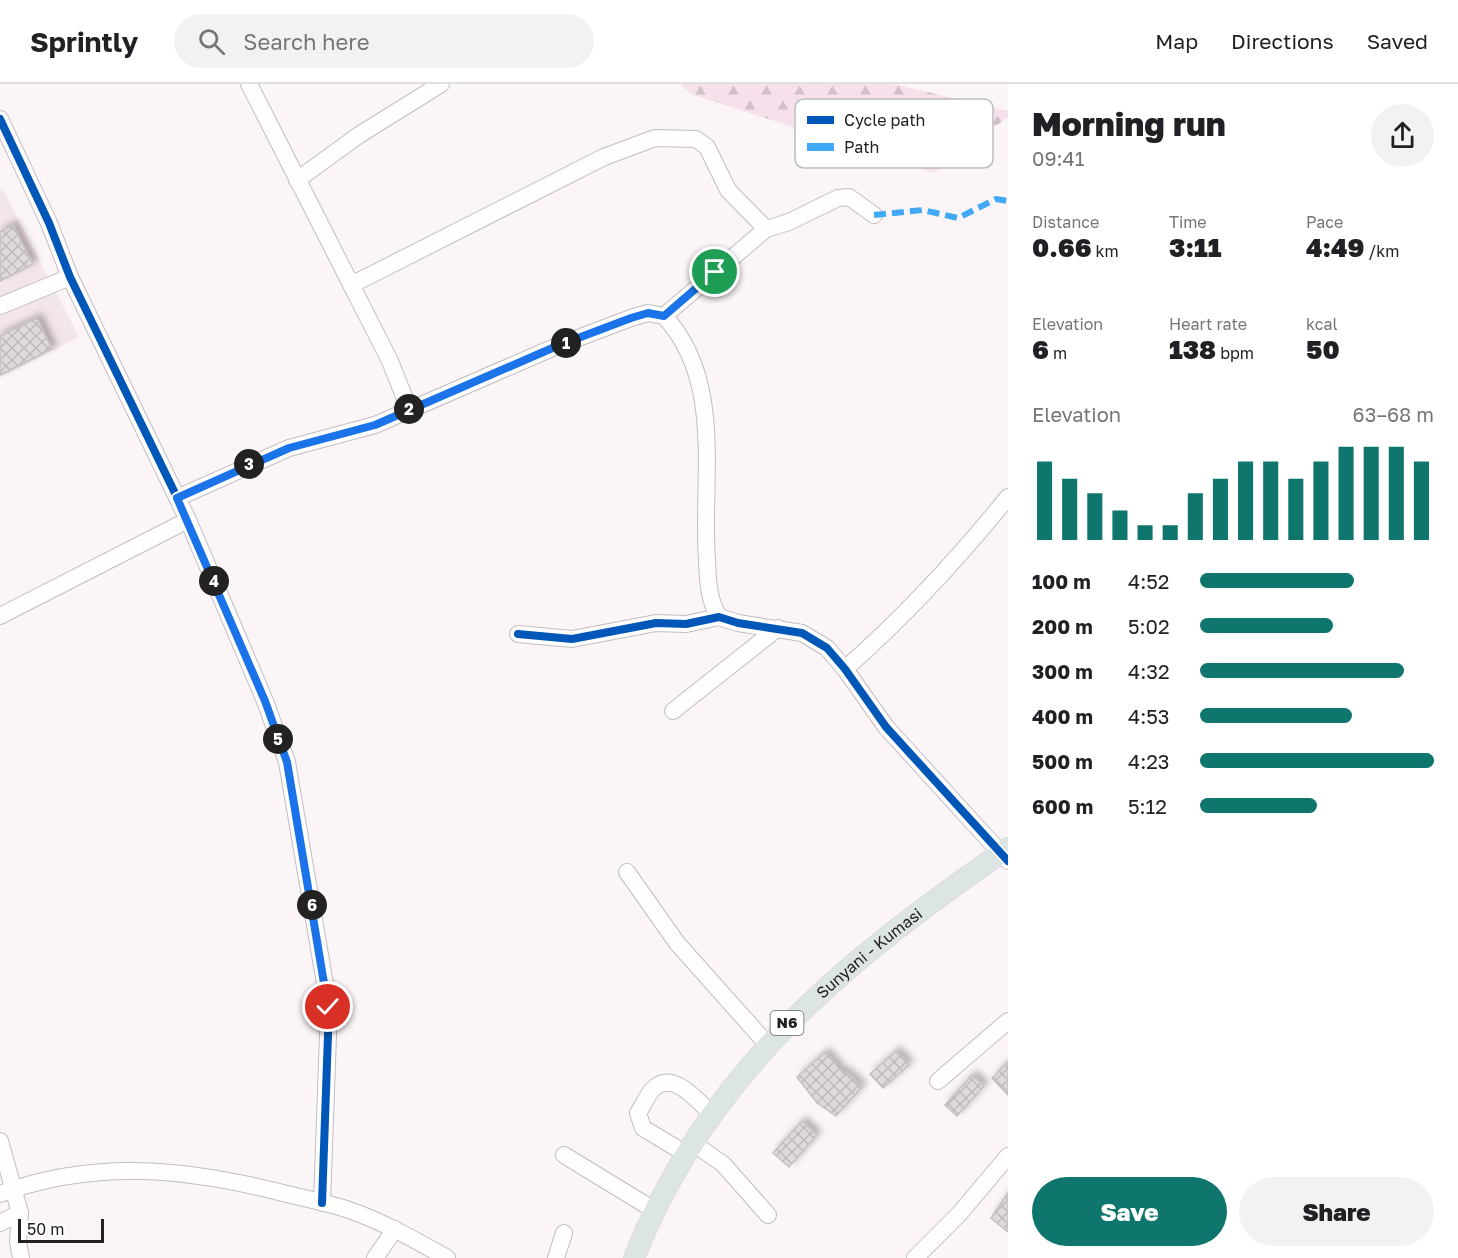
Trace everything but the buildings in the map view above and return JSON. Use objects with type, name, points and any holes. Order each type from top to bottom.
[{"type":"main road","name":"Sunyani - Kumasi","points":[[634,1258],[654,1210],[711,1113],[767,1044],[825,988],[939,896],[1006,854]]},
{"type":"street","points":[[249,84],[390,361],[409,409]]},
{"type":"street","points":[[297,180],[359,135],[441,84]]},
{"type":"street","points":[[0,119],[49,223],[70,277],[188,520],[265,701],[287,762],[328,1007],[322,1203]]},
{"type":"street","points":[[351,285],[604,157],[655,138],[696,139],[707,147],[728,190],[766,229]]},
{"type":"street","points":[[664,316],[766,229],[789,222],[838,198],[849,197],[874,216]]},
{"type":"street","points":[[0,306],[70,277]]},
{"type":"street","points":[[177,498],[289,448],[346,435],[375,425],[631,318],[648,313],[664,316],[687,348],[701,399],[708,480],[704,525],[709,591],[710,602],[719,617]]},
{"type":"street","points":[[845,669],[894,626],[960,556],[1008,497]]},
{"type":"street","points":[[0,616],[188,520]]},
{"type":"street","points":[[518,634],[572,639],[656,623],[686,624],[719,617],[738,623],[802,633],[827,648],[845,669],[886,727],[1006,854]]},
{"type":"street","points":[[673,711],[778,628]]},
{"type":"street","points":[[627,872],[677,943],[767,1044]]},
{"type":"street","points":[[938,1081],[1008,1021]]},
{"type":"street","points":[[711,1113],[680,1085],[668,1083],[654,1088],[638,1113],[643,1128],[723,1164],[768,1215]]},
{"type":"street","points":[[0,1141],[7,1191],[20,1213],[18,1242],[21,1258]]},
{"type":"street","points":[[564,1155],[654,1210]]},
{"type":"street","points":[[919,1257],[1008,1156]]},
{"type":"street","points":[[7,1191],[58,1176],[148,1169],[249,1184],[348,1210],[394,1229],[447,1258]]},
{"type":"street","points":[[0,1223],[20,1213]]},
{"type":"street","points":[[375,1258],[394,1229]]},
{"type":"street","points":[[556,1258],[564,1233]]},
{"type":"shaded area","points":[[2,188],[79,337],[0,378],[0,190]]},
{"type":"green space","points":[[680,84],[893,84],[957,99],[795,99],[795,128],[691,94]]},
{"type":"green space","points":[[993,107],[1008,111],[1008,117],[993,128]]},
{"type":"green space","points":[[919,168],[941,168],[934,173]]},
{"type":"marked path","points":[[874,215],[923,210],[958,218],[996,199],[1008,201]]},
{"type":"cycle path","points":[[0,119],[49,223],[70,277],[188,520],[265,701],[287,762],[329,1007],[322,1203]]},
{"type":"cycle path","points":[[518,634],[572,639],[656,623],[686,624],[719,617],[738,623],[802,633],[827,648],[845,669],[886,727],[1008,861]]},
{"type":"route","points":[[328,1007],[287,762],[265,701],[177,498],[289,448],[346,435],[375,425],[557,346],[631,318],[648,313],[664,316],[715,272]]}]
